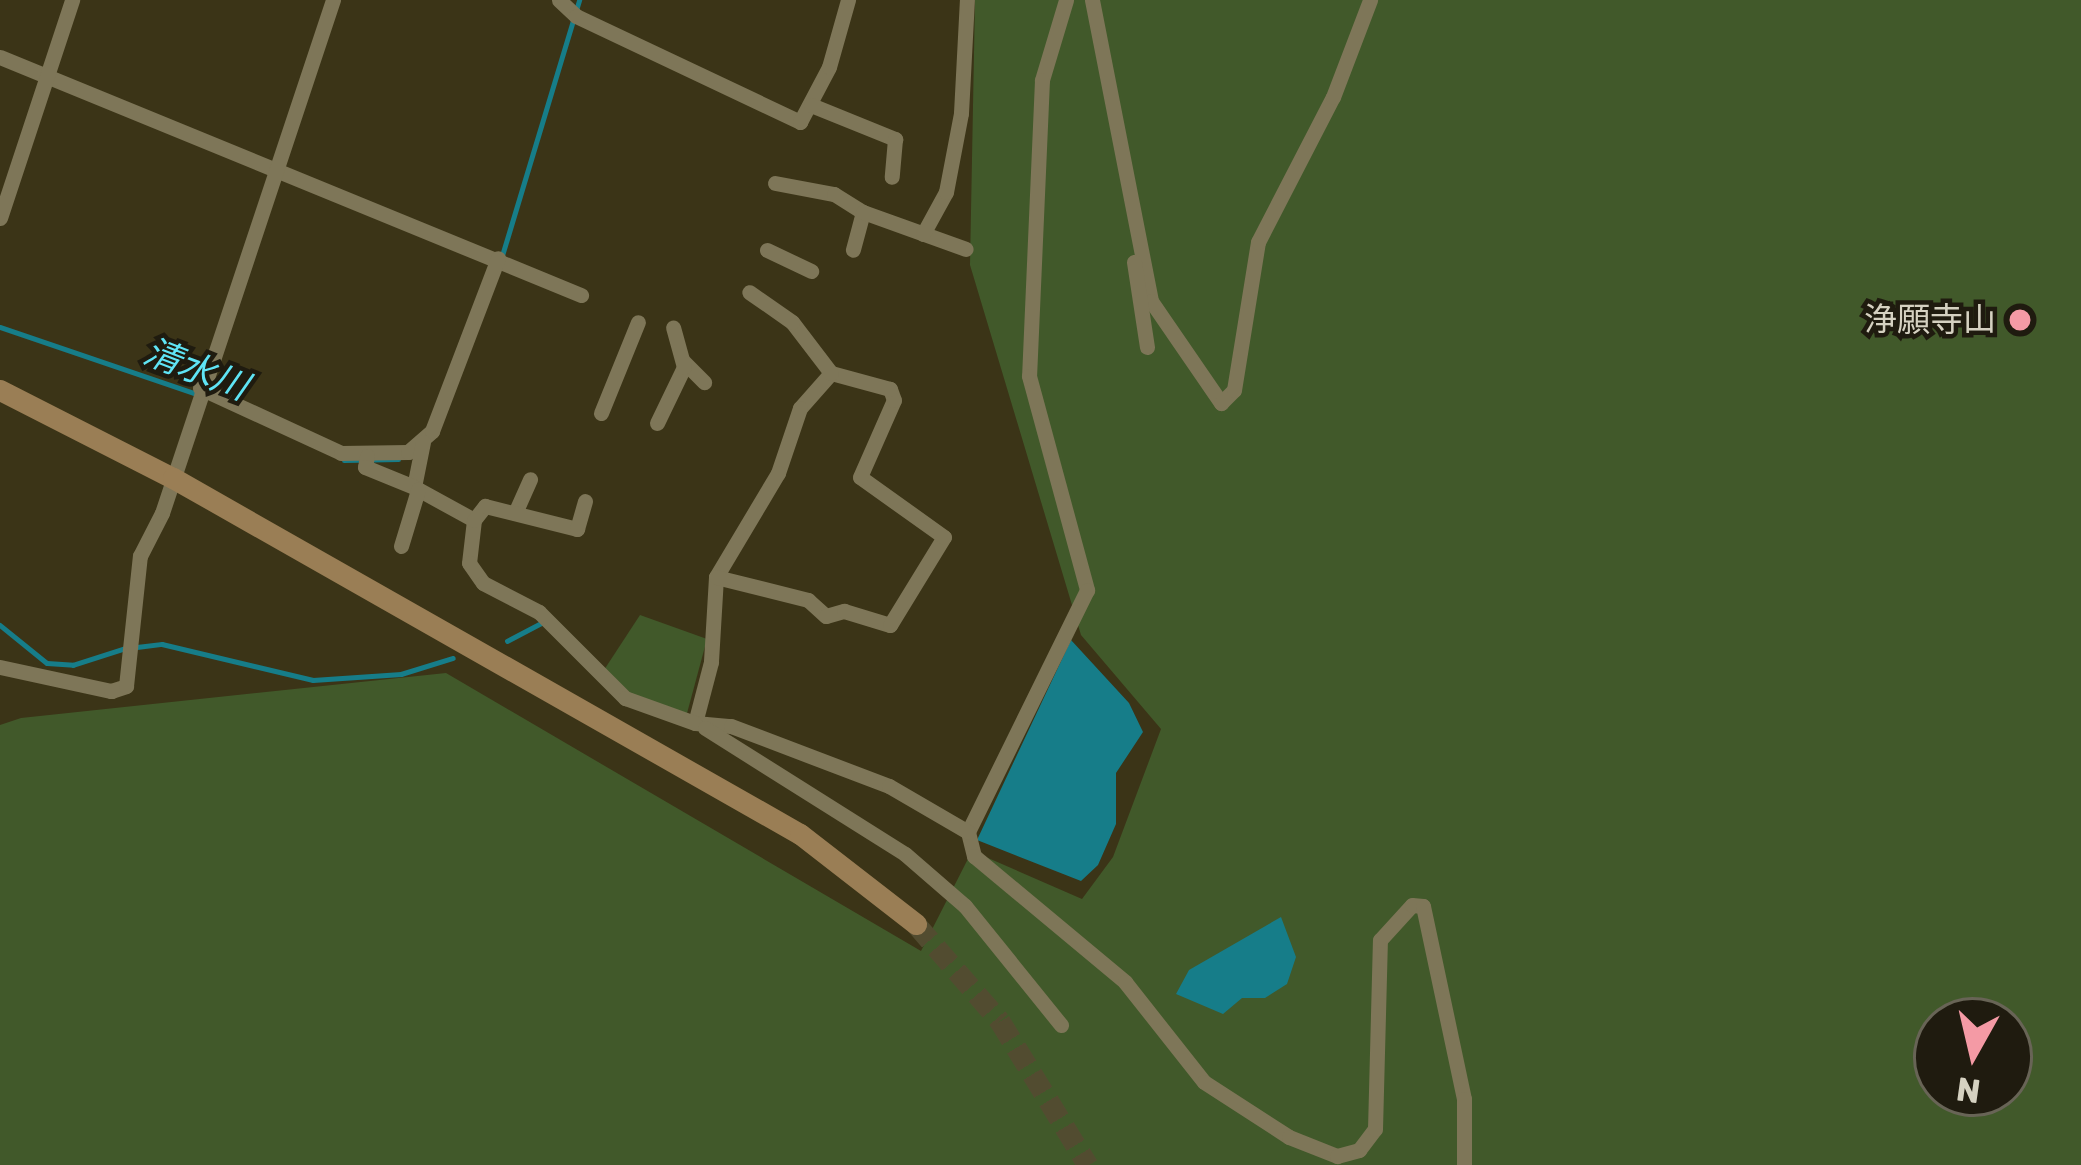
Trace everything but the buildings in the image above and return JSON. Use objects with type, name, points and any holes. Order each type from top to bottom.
[{"type":"street","points":[[0,218],[72,0]]},
{"type":"street","points":[[0,667],[111,692],[126,686],[140,556],[173,478],[333,0]]},
{"type":"street","points":[[559,0],[576,16],[800,122],[811,105],[848,0]]},
{"type":"street","points":[[923,234],[946,192],[961,113],[967,0]]},
{"type":"street","points":[[1066,0],[1042,80],[1029,376],[1088,590],[968,832],[974,856],[1138,995],[1204,1082],[1289,1137],[1337,1156],[1359,1150],[1375,1129],[1381,940],[1412,905],[1423,906],[1464,1099],[1464,1165]]},
{"type":"street","points":[[1092,0],[1132,223],[1138,327],[1147,347]]},
{"type":"street","points":[[1132,223],[1165,328],[1221,403],[1229,402],[1258,242],[1333,97],[1370,0]]},
{"type":"street","points":[[0,57],[280,167],[580,295]]},
{"type":"street","points":[[811,105],[895,139],[892,177]]},
{"type":"street","points":[[775,183],[834,194],[863,212],[966,249]]},
{"type":"street","points":[[853,250],[863,212]]},
{"type":"street","points":[[767,250],[811,271]]},
{"type":"street","points":[[401,546],[424,446],[498,258]]},
{"type":"street","points":[[716,577],[808,600],[826,616],[844,611],[890,625],[917,576],[929,571],[944,537],[860,477],[894,400],[890,389],[831,373],[792,322],[749,292]]},
{"type":"street","points":[[601,412],[638,322]]},
{"type":"street","points":[[673,327],[683,362],[704,382]]},
{"type":"street","points":[[657,423],[683,362]]},
{"type":"street","points":[[699,725],[711,662],[716,577],[778,473],[800,407],[831,373]]},
{"type":"street","points":[[0,390],[173,478],[800,834],[916,924]]},
{"type":"street","points":[[198,396],[366,462],[474,520]]},
{"type":"street","points":[[366,462],[424,446]]},
{"type":"street","points":[[514,514],[530,479]]},
{"type":"street","points":[[585,501],[577,530],[485,506],[474,520],[468,554],[483,583],[539,613],[625,698],[699,725],[905,854],[964,906],[1061,1025]]},
{"type":"street","points":[[699,725],[731,726],[889,786],[968,832]]},
{"type":"green space","points":[[975,0],[2081,0],[2081,1165],[0,1165],[0,725],[21,718],[446,673],[921,951],[972,851],[1082,899],[1113,857],[1161,729],[1081,635],[970,265]]},
{"type":"green space","points":[[640,615],[707,639],[686,717],[638,700],[604,670]]},
{"type":"water","points":[[1071,640],[1129,703],[1143,732],[1116,773],[1116,824],[1098,865],[1081,881],[977,840]]},
{"type":"water","points":[[1281,917],[1296,957],[1287,984],[1265,998],[1242,998],[1223,1014],[1176,994],[1189,970]]},
{"type":"waterway","points":[[501,259],[579,0]]},
{"type":"waterway","name":"清水川","points":[[0,327],[197,394]]},
{"type":"waterway","name":"清水川","points":[[344,460],[398,459]]},
{"type":"waterway","points":[[507,641],[545,621]]},
{"type":"waterway","points":[[0,625],[47,663],[73,665],[126,648]]},
{"type":"waterway","points":[[137,647],[162,644],[313,680],[401,674],[453,658]]},
{"type":"tunnel","points":[[916,924],[1000,1021],[1088,1165]]},
{"type":"place","name":"浄願寺山","points":[[2020,320]]}]
